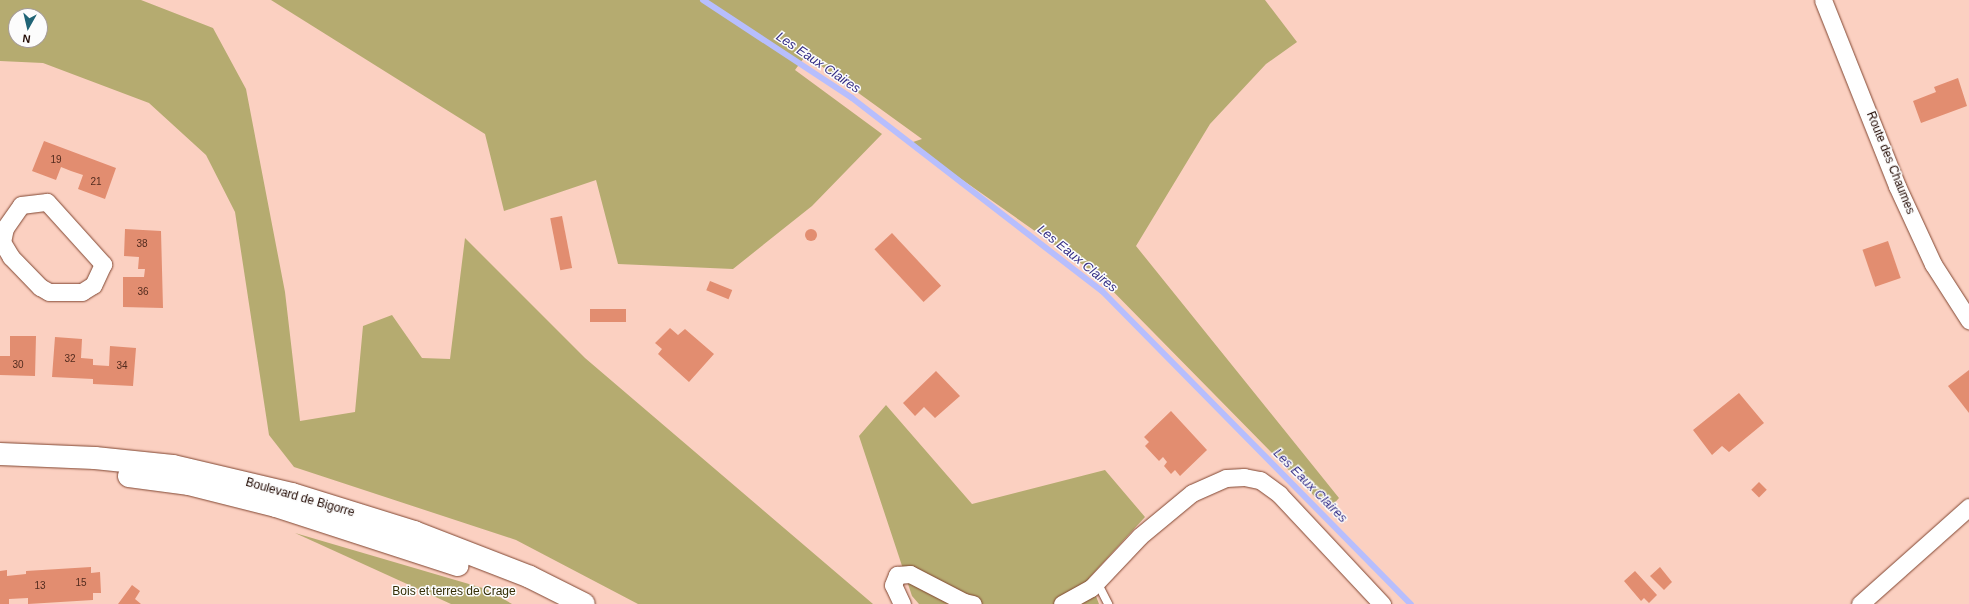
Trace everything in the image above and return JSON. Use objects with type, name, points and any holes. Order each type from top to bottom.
[{"type":"main road","name":"Boulevard de Bigorre","points":[[0,454],[95,458],[173,466],[292,494],[414,532],[530,577],[584,604]]},
{"type":"main road","name":"Boulevard de Bigorre","points":[[0,466],[104,473],[189,484],[402,544],[515,585],[551,604]]},
{"type":"street","name":"Route des Chaumes","points":[[1823,0],[1897,186],[1933,264],[1969,320]]},
{"type":"street","points":[[47,202],[103,264],[93,285],[82,292],[49,292],[19,266],[1,242],[5,228],[21,205],[47,202]]},
{"type":"street","points":[[1062,604],[1097,582],[1140,536],[1192,493],[1226,478],[1244,477],[1260,480],[1279,494],[1382,604]]},
{"type":"street","points":[[1860,604],[1969,507]]},
{"type":"street","points":[[902,604],[893,585],[897,575],[910,574],[964,602],[973,604]]},
{"type":"lane","points":[[1097,582],[1108,604]]},
{"type":"green space","points":[[0,0],[141,0],[213,28],[246,89],[285,292],[300,421],[355,412],[363,326],[392,315],[422,358],[450,359],[465,238],[585,358],[873,604],[638,604],[516,540],[294,467],[269,435],[235,212],[206,155],[149,103],[43,63],[0,61]]},
{"type":"green space","points":[[271,0],[1265,0],[1297,42],[1266,64],[1210,124],[1136,246],[1339,498],[1328,510],[1096,274],[910,143],[922,139],[806,55],[795,70],[882,134],[812,206],[733,269],[618,264],[596,180],[504,211],[485,134]]},
{"type":"green space","points":[[886,405],[972,504],[1105,470],[1145,517],[1089,578],[1099,604],[919,604],[912,596],[859,436]]},
{"type":"green space","name":"Bois et terres de Crage","points":[[295,533],[486,589],[512,604],[451,604]]},
{"type":"building","points":[[1958,78],[1967,106],[1921,123],[1913,101],[1936,92],[1934,87]]},
{"type":"building","points":[[44,141],[116,168],[105,199],[78,189],[83,175],[61,167],[56,180],[32,171]]},
{"type":"building","points":[[562,216],[572,268],[560,270],[550,218]]},
{"type":"building","points":[[125,229],[161,231],[163,308],[123,307],[123,277],[144,277],[145,269],[138,269],[139,257],[124,256]]},
{"type":"building","points":[[809,229],[813,229],[817,235],[813,241],[809,241],[805,237],[805,233]]},
{"type":"building","points":[[892,233],[941,286],[924,302],[874,249]]},
{"type":"building","points":[[1888,241],[1901,278],[1875,287],[1862,250]]},
{"type":"building","points":[[710,281],[732,290],[729,299],[706,290]]},
{"type":"building","points":[[590,309],[626,309],[626,322],[590,322]]},
{"type":"building","points":[[670,328],[678,335],[685,329],[714,354],[689,382],[658,354],[662,349],[655,343]]},
{"type":"building","points":[[10,336],[36,336],[35,376],[0,375],[0,356],[10,356]]},
{"type":"building","points":[[55,337],[82,339],[81,358],[93,359],[93,365],[109,366],[110,346],[136,348],[133,386],[93,384],[93,379],[52,377]]},
{"type":"building","points":[[1969,370],[1969,413],[1948,386]]},
{"type":"building","points":[[936,371],[960,396],[935,418],[924,407],[915,416],[903,403]]},
{"type":"building","points":[[1739,393],[1764,423],[1729,452],[1722,446],[1712,455],[1693,430]]},
{"type":"building","points":[[1171,411],[1207,450],[1180,476],[1175,470],[1171,474],[1164,466],[1167,462],[1163,457],[1159,461],[1145,446],[1149,442],[1144,437]]},
{"type":"building","points":[[1759,482],[1767,490],[1759,498],[1751,490]]},
{"type":"building","points":[[91,567],[91,573],[100,572],[101,593],[93,593],[93,600],[28,604],[28,598],[9,599],[9,604],[0,604],[0,571],[7,570],[7,576],[26,574],[26,571]]},
{"type":"building","points":[[1660,567],[1672,582],[1664,590],[1650,576]]},
{"type":"building","points":[[1635,571],[1657,595],[1649,603],[1644,598],[1641,601],[1624,581]]},
{"type":"building","points":[[132,585],[140,591],[135,599],[141,604],[118,604]]},
{"type":"waterway","name":"Les Eaux Claires","points":[[703,0],[852,98],[1102,291],[1411,604]]}]
